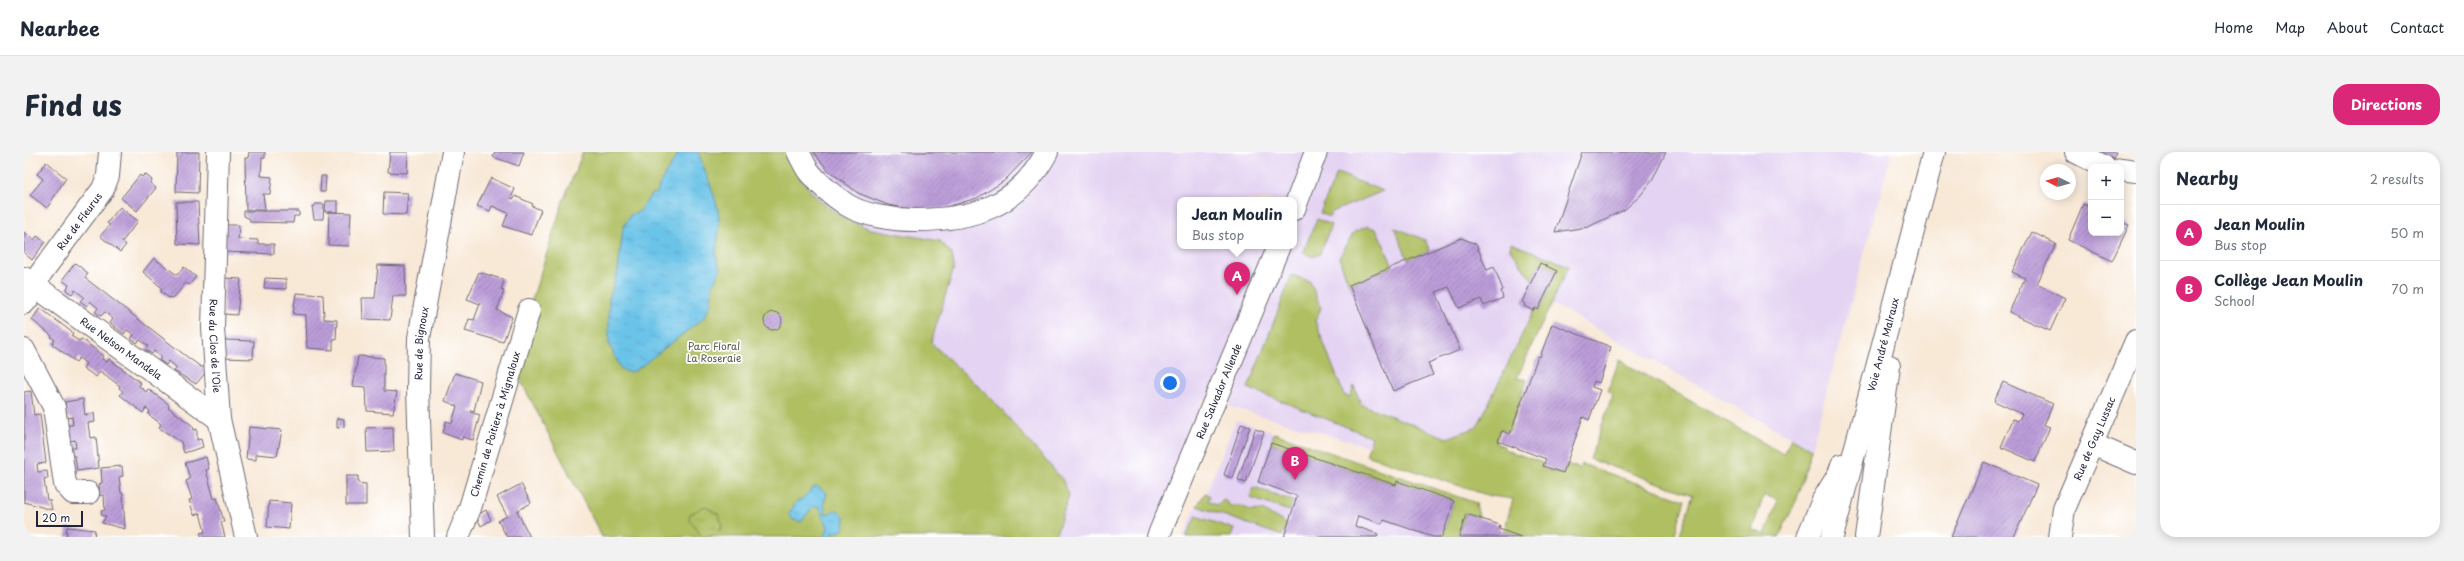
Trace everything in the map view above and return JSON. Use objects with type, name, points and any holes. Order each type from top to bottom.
[{"type":"street","name":"Rue de Fleurus","points":[[28,289],[103,189],[108,176],[110,152]]},
{"type":"street","name":"Rue du Clos de l'Oie","points":[[218,152],[213,328],[219,419],[246,537]]},
{"type":"street","name":"Rue de Bignoux","points":[[423,537],[418,390],[419,338],[453,152]]},
{"type":"street","points":[[798,152],[810,173],[848,206],[892,220],[946,220],[977,214],[1002,202],[1026,182],[1047,152]]},
{"type":"street","points":[[1297,201],[1316,152]]},
{"type":"street","name":"Voie André Malraux","points":[[1846,537],[1884,363],[1934,152]]},
{"type":"street","name":"Voie André Malraux","points":[[1832,537],[1946,152]]},
{"type":"street","points":[[2076,152],[2099,164]]},
{"type":"street","points":[[2124,169],[2136,171]]},
{"type":"street","name":"Rue Salvador Allende","points":[[1158,537],[1278,249]]},
{"type":"street","name":"Rue Nelson Mandela","points":[[28,289],[219,419]]},
{"type":"street","name":"Chemin de Poitiers à Mignaloux","points":[[458,537],[470,508],[529,310]]},
{"type":"street","name":"Rue de Gay Lussac","points":[[2060,537],[2064,509],[2136,341]]},
{"type":"street","points":[[24,350],[54,407],[65,484],[73,493],[88,493]]},
{"type":"street","points":[[1808,537],[1823,500],[1839,474],[1860,407],[1884,363]]},
{"type":"street","points":[[1866,537],[1884,363]]},
{"type":"street","points":[[2092,444],[2136,462]]},
{"type":"shaded area","points":[[645,152],[1892,152],[1811,449],[1551,303],[1472,476],[1203,399],[1161,537],[671,537]]},
{"type":"shaded area","points":[[1236,420],[1274,433],[1271,443],[1454,501],[1466,514],[1500,525],[1499,529],[1522,537],[1183,537],[1195,509],[1208,489]]},
{"type":"green space","name":"Parc Floral La Roseraie","points":[[583,152],[789,152],[801,180],[818,199],[844,219],[871,229],[940,241],[952,254],[954,267],[931,343],[990,397],[1062,479],[1069,495],[1055,537],[602,537],[512,364],[563,201]]},
{"type":"green space","points":[[1337,173],[1383,191],[1332,212],[1330,217],[1320,213]]},
{"type":"green space","points":[[1317,219],[1331,225],[1320,254],[1312,257],[1303,252]]},
{"type":"green space","points":[[1368,226],[1377,230],[1393,266],[1349,285],[1339,258],[1354,232]]},
{"type":"green space","points":[[1394,227],[1425,240],[1430,251],[1408,260]]},
{"type":"green space","points":[[1511,243],[1569,266],[1517,378],[1527,380],[1509,432],[1500,429],[1495,443],[1504,446],[1504,449],[1543,463],[1542,468],[1563,474],[1567,464],[1580,469],[1582,464],[1685,500],[1674,537],[1523,537],[1504,531],[1513,499],[1490,496],[1366,455],[1372,437],[1248,388],[1292,275],[1310,281],[1321,308],[1315,321],[1344,395],[1350,397],[1354,386],[1361,404],[1447,438],[1477,427],[1535,308],[1539,310],[1557,271],[1540,263],[1532,280],[1510,249]]},
{"type":"green space","points":[[1619,360],[1783,454],[1792,438],[1811,449],[1797,499],[1779,537],[1683,537],[1680,534],[1693,495],[1590,459],[1613,394],[1608,391]],"holes":[[[1764,495],[1778,500],[1765,534],[1752,530]]]},
{"type":"green space","points":[[1274,433],[1476,503],[1479,517],[1466,513],[1457,537],[1442,537],[1454,501],[1397,482],[1396,485],[1271,443]]},
{"type":"green space","points":[[1254,487],[1293,501],[1289,511],[1250,498]]},
{"type":"green space","points":[[1205,493],[1210,496],[1208,501],[1216,505],[1224,500],[1231,506],[1242,506],[1251,511],[1262,510],[1287,524],[1282,536],[1197,506]]},
{"type":"green space","points":[[705,506],[719,515],[722,527],[716,534],[702,537],[689,519],[690,514]]},
{"type":"green space","points":[[1196,516],[1234,529],[1231,537],[1186,537]]},
{"type":"water","points":[[679,152],[698,152],[710,184],[718,212],[719,230],[716,254],[718,264],[721,269],[712,286],[711,302],[705,317],[635,371],[628,372],[621,369],[609,344],[609,299],[618,271],[623,228],[630,215],[640,211],[652,193],[657,194],[660,183]]},
{"type":"water","points":[[817,486],[827,493],[824,504],[826,514],[838,510],[845,517],[844,529],[836,533],[833,531],[832,537],[825,537],[828,527],[819,506],[813,507],[801,522],[791,519],[789,514],[797,501]]},
{"type":"building","points":[[177,152],[199,152],[198,193],[176,192]]},
{"type":"building","points":[[249,152],[265,152],[265,158],[262,158],[261,176],[272,177],[270,194],[263,194],[265,210],[246,210],[245,158],[248,158]]},
{"type":"building","points":[[390,152],[408,152],[407,173],[388,172]]},
{"type":"building","points":[[495,152],[524,152],[519,166],[493,157]]},
{"type":"building","points":[[813,152],[1032,152],[1004,181],[977,198],[943,208],[910,209],[888,205],[858,193],[828,170]]},
{"type":"building","points":[[1582,152],[1666,152],[1652,181],[1639,197],[1624,210],[1588,227],[1555,232]]},
{"type":"building","points":[[2087,152],[2116,152],[2111,163]]},
{"type":"building","points":[[46,162],[66,178],[47,208],[30,195],[43,179],[37,174]]},
{"type":"building","points":[[145,174],[152,180],[150,183],[156,188],[137,211],[121,198],[140,175],[142,177]]},
{"type":"building","points":[[321,176],[326,176],[325,192],[320,192]]},
{"type":"building","points":[[491,178],[515,189],[511,198],[514,199],[515,196],[533,204],[532,206],[541,210],[531,235],[503,226],[508,213],[492,206],[490,211],[477,206]]},
{"type":"building","points":[[384,192],[408,193],[406,215],[383,214]]},
{"type":"building","points":[[326,201],[338,201],[338,212],[325,212]]},
{"type":"building","points":[[176,202],[198,202],[200,245],[177,244]]},
{"type":"building","points":[[315,204],[324,204],[323,219],[314,219],[312,206],[315,206]]},
{"type":"building","points":[[2083,204],[2088,206],[2088,236],[2124,236],[2112,261],[2068,240]]},
{"type":"building","points":[[120,207],[138,221],[122,242],[126,245],[120,252],[100,236],[110,225],[107,223]]},
{"type":"building","points":[[244,211],[299,211],[299,216],[294,216],[293,223],[250,222],[250,219],[244,216]]},
{"type":"building","points":[[329,212],[351,213],[349,246],[328,245]]},
{"type":"building","points":[[2124,223],[2129,225],[2124,236]]},
{"type":"building","points":[[225,225],[239,225],[238,239],[258,240],[258,244],[274,244],[274,254],[225,252]]},
{"type":"building","points":[[24,232],[34,240],[37,236],[45,242],[32,260],[24,253]]},
{"type":"building","points":[[2032,232],[2056,244],[2037,284],[2065,298],[2050,331],[2009,312],[2025,278],[2012,272]]},
{"type":"building","points":[[1461,238],[1476,244],[1487,270],[1494,267],[1503,290],[1501,291],[1503,298],[1484,306],[1481,299],[1459,308],[1449,287],[1436,292],[1460,350],[1428,363],[1433,375],[1393,391],[1349,285]]},
{"type":"building","points":[[154,258],[177,275],[184,267],[196,277],[189,285],[186,283],[174,297],[169,298],[161,292],[161,287],[143,272]]},
{"type":"building","points":[[75,263],[88,273],[85,278],[186,356],[201,367],[206,367],[206,372],[196,384],[174,371],[177,368],[169,361],[166,365],[159,360],[162,357],[154,351],[152,354],[145,350],[148,346],[140,340],[137,343],[131,339],[134,335],[127,330],[124,334],[110,323],[113,319],[105,312],[101,316],[95,312],[98,308],[90,301],[87,306],[80,301],[84,297],[75,290],[72,294],[66,290],[69,285],[62,280]]},
{"type":"building","points":[[1540,263],[1557,271],[1538,310],[1535,308],[1534,311],[1524,306],[1525,304],[1522,302]]},
{"type":"building","points":[[378,265],[405,266],[406,296],[393,296],[390,320],[363,319],[362,298],[375,298]]},
{"type":"building","points":[[479,272],[504,280],[501,290],[504,291],[497,310],[512,317],[503,342],[465,331],[469,319],[474,320],[480,304],[467,299]]},
{"type":"building","points":[[224,278],[241,279],[237,315],[224,314]]},
{"type":"building","points":[[265,278],[286,279],[286,289],[264,288]]},
{"type":"building","points":[[296,293],[323,295],[324,319],[337,320],[336,340],[333,340],[333,350],[307,348],[306,315],[293,314]]},
{"type":"building","points":[[40,308],[73,333],[71,336],[79,341],[81,339],[83,340],[104,356],[102,359],[107,362],[109,359],[141,383],[139,386],[146,392],[148,389],[167,403],[169,405],[168,407],[193,426],[194,430],[197,429],[197,440],[201,439],[203,447],[184,453],[181,442],[159,428],[161,424],[148,414],[150,411],[146,408],[143,413],[120,395],[123,391],[119,388],[120,386],[100,371],[96,377],[83,368],[86,364],[79,358],[76,362],[52,344],[55,340],[51,337],[52,336],[32,320]]},
{"type":"building","points":[[773,312],[779,315],[782,321],[779,327],[773,330],[767,327],[764,321],[767,315]]},
{"type":"building","points":[[1552,324],[1611,347],[1599,383],[1594,381],[1592,387],[1600,390],[1589,420],[1583,417],[1563,473],[1543,466],[1546,459],[1498,441],[1502,431],[1510,434],[1538,356],[1540,357]]},
{"type":"building","points":[[224,340],[254,341],[253,359],[223,358]]},
{"type":"building","points":[[358,356],[384,358],[384,391],[397,392],[393,413],[367,411],[366,387],[353,386]]},
{"type":"building","points":[[455,373],[481,381],[474,411],[471,410],[470,412],[480,415],[473,440],[462,437],[462,440],[443,433],[446,421],[452,423],[457,406],[445,401]]},
{"type":"building","points":[[2003,382],[2053,404],[2044,425],[2050,427],[2035,462],[2001,447],[2013,419],[2018,421],[2022,414],[1994,401]]},
{"type":"building","points":[[31,391],[34,415],[40,414],[46,463],[37,464],[38,472],[47,471],[48,478],[44,479],[47,500],[50,500],[52,510],[24,502],[24,392]]},
{"type":"building","points":[[83,399],[85,415],[94,413],[95,422],[88,423],[90,438],[96,437],[99,468],[77,471],[75,456],[72,456],[71,448],[76,448],[75,440],[70,441],[68,425],[73,425],[72,417],[67,418],[65,402]]},
{"type":"building","points":[[337,418],[344,419],[344,427],[337,428]]},
{"type":"building","points":[[1241,424],[1250,427],[1232,478],[1224,475]]},
{"type":"building","points":[[249,427],[282,430],[277,456],[256,454],[256,460],[246,459]]},
{"type":"building","points":[[393,427],[394,451],[367,452],[366,428]]},
{"type":"building","points":[[1255,429],[1264,432],[1246,483],[1238,480]]},
{"type":"building","points":[[1271,443],[1396,485],[1397,481],[1454,501],[1442,537],[1433,537],[1384,520],[1382,524],[1358,516],[1355,526],[1378,534],[1377,537],[1284,537],[1297,496],[1258,482]]},
{"type":"building","points":[[206,457],[209,469],[206,470],[214,499],[217,498],[223,518],[224,522],[221,522],[225,537],[202,537],[200,533],[205,532],[200,513],[194,515],[189,500],[192,499],[186,481],[190,479],[185,463]]},
{"type":"building","points":[[1984,462],[2037,485],[2014,537],[1951,537]]},
{"type":"building","points":[[122,466],[123,476],[119,477],[121,493],[123,493],[125,529],[102,523],[106,516],[102,516],[101,511],[105,510],[104,495],[100,496],[99,484],[102,483],[101,468]]},
{"type":"building","points":[[346,476],[358,476],[358,483],[366,484],[366,505],[346,505]]},
{"type":"building","points":[[521,484],[531,503],[517,511],[530,537],[507,537],[498,521],[507,516],[497,497]]},
{"type":"building","points":[[269,501],[291,503],[289,529],[267,527]]},
{"type":"building","points":[[486,510],[491,520],[481,526],[476,516]]},
{"type":"building","points":[[1466,514],[1500,525],[1499,529],[1521,537],[1459,537]]},
{"type":"building","points":[[67,527],[95,530],[94,537],[66,537]]},
{"type":"place","name":"Jean Moulin","points":[[1237,295]]},
{"type":"place","name":"Collège Jean Moulin","points":[[1295,480]]}]
